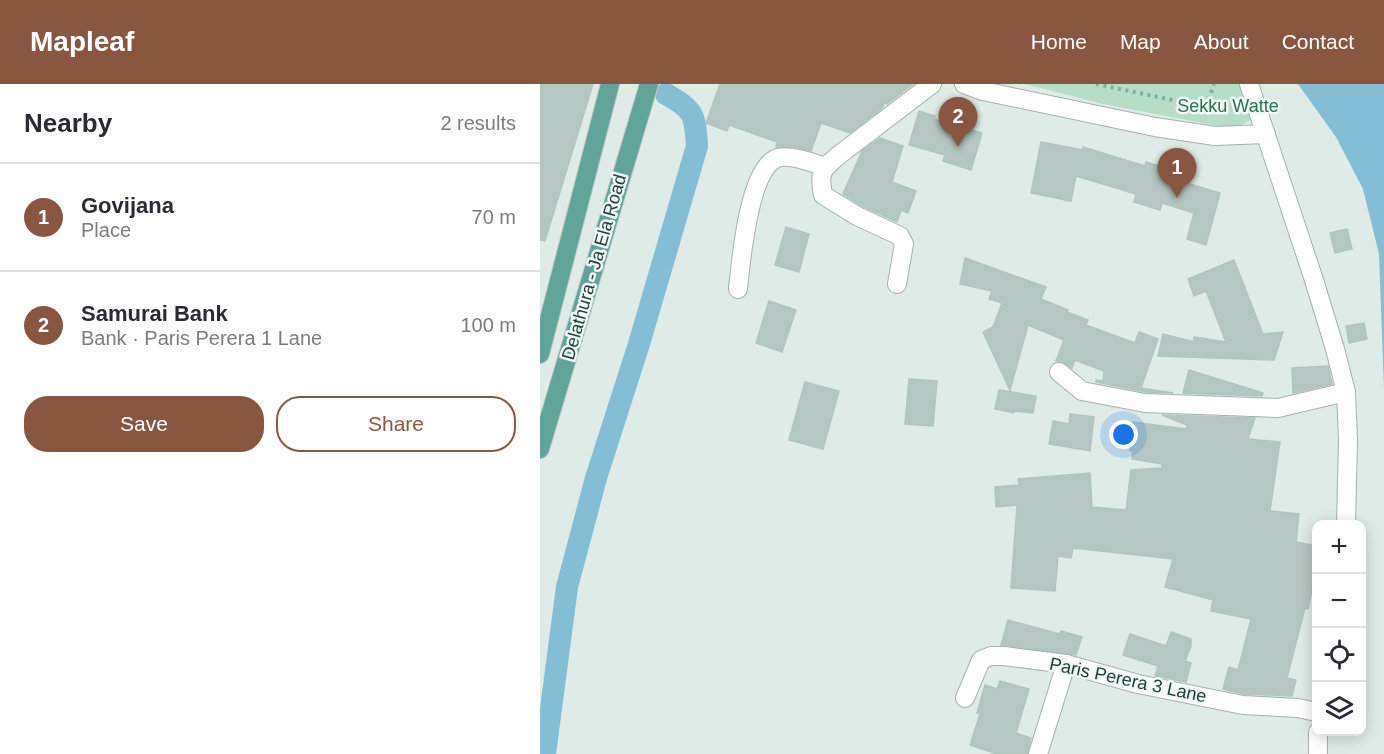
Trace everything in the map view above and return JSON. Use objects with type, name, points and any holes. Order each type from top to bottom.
[{"type":"main road","name":"Delathura - Ja Ela Road","points":[[540,354],[610,84]]},
{"type":"main road","name":"Delathura - Ja Ela Road","points":[[540,449],[649,84]]},
{"type":"street","points":[[897,284],[904,244],[900,236],[857,216],[823,195],[820,177],[825,167],[932,84]]},
{"type":"street","points":[[964,84],[983,91],[1155,127],[1215,136],[1266,134]]},
{"type":"street","points":[[1249,84],[1314,280],[1346,392],[1348,440],[1346,520]]},
{"type":"street","points":[[738,290],[746,221],[763,172],[776,158],[786,157],[825,167]]},
{"type":"street","points":[[1059,372],[1082,392],[1145,403],[1278,408],[1346,392]]},
{"type":"street","name":"Paris Perera 3 Lane","points":[[965,698],[981,660],[991,656],[1066,664],[1138,684],[1243,705],[1312,711]]},
{"type":"street","points":[[1038,754],[1066,664]]},
{"type":"street","points":[[1318,736],[1318,754]]},
{"type":"path","points":[[1096,84],[1206,107],[1214,84]]},
{"type":"green space","name":"Sekku Watte","points":[[1025,84],[1247,84],[1256,117],[1234,129],[1103,104]]},
{"type":"water","points":[[1298,84],[1384,84],[1384,389],[1379,254],[1363,189],[1336,137]]},
{"type":"building","points":[[540,84],[593,84],[545,241],[540,240]]},
{"type":"building","points":[[720,84],[913,84],[887,104],[884,103],[882,108],[850,133],[821,123],[811,151],[794,147],[776,147],[777,142],[729,125],[727,131],[706,123]]},
{"type":"building","points":[[919,111],[935,116],[934,119],[982,133],[971,170],[943,161],[945,155],[909,145]]},
{"type":"building","points":[[880,138],[903,146],[892,182],[916,191],[908,213],[901,210],[897,222],[862,206],[843,194],[862,151]]},
{"type":"building","points":[[1041,142],[1083,150],[1083,147],[1145,166],[1146,162],[1172,170],[1170,178],[1220,193],[1206,245],[1187,239],[1194,213],[1162,203],[1160,210],[1134,202],[1136,194],[1076,176],[1071,201],[1031,193]]},
{"type":"building","points":[[786,227],[809,234],[799,272],[775,265]]},
{"type":"building","points":[[1347,229],[1352,249],[1335,253],[1330,233]]},
{"type":"building","points":[[965,258],[1046,287],[1041,299],[1088,320],[1086,325],[1135,343],[1139,332],[1158,339],[1141,388],[1173,393],[1146,392],[1096,382],[1096,380],[1103,381],[1104,371],[1075,360],[1072,368],[1061,361],[1056,361],[1064,340],[1028,325],[1010,390],[983,332],[993,327],[1002,303],[989,299],[992,291],[960,284]]},
{"type":"building","points":[[1234,260],[1263,334],[1283,332],[1274,360],[1158,356],[1163,334],[1194,342],[1194,337],[1226,342],[1206,291],[1194,296],[1188,279]]},
{"type":"building","points":[[769,301],[796,310],[782,352],[756,343]]},
{"type":"building","points":[[1364,323],[1367,339],[1349,343],[1346,326]]},
{"type":"building","points":[[1328,366],[1332,384],[1293,393],[1292,368]]},
{"type":"building","points":[[1189,370],[1263,393],[1262,396],[1183,393]]},
{"type":"building","points":[[909,379],[937,381],[933,426],[905,424]]},
{"type":"building","points":[[805,382],[839,391],[823,449],[789,440]]},
{"type":"building","points":[[999,390],[1036,396],[1033,413],[1015,411],[1014,413],[995,409]]},
{"type":"building","points":[[1070,414],[1094,417],[1090,451],[1049,444],[1053,421],[1069,424]]},
{"type":"building","points":[[1162,415],[1255,418],[1248,439],[1280,442],[1270,511],[1299,514],[1296,542],[1312,545],[1312,591],[1308,609],[1305,608],[1287,678],[1296,680],[1292,696],[1244,694],[1223,689],[1229,667],[1238,670],[1251,619],[1211,611],[1213,600],[1165,587],[1173,559],[1073,548],[1071,558],[1058,556],[1055,591],[1011,588],[1017,505],[996,507],[995,487],[1019,485],[1018,479],[1090,473],[1092,507],[1126,510],[1131,470],[1162,468],[1162,464],[1132,459],[1133,451],[1130,451],[1133,422],[1186,429],[1187,425]]},
{"type":"building","points":[[1008,620],[1060,634],[1061,631],[1082,637],[1076,655],[1001,645]]},
{"type":"building","points":[[1171,632],[1191,639],[1191,646],[1185,661],[1191,663],[1186,682],[1155,676],[1158,666],[1123,655],[1130,634],[1166,646]]},
{"type":"building","points":[[1000,681],[1029,689],[1016,733],[1031,738],[1027,754],[997,754],[970,745],[980,714],[977,713],[985,685],[997,689]]},
{"type":"waterway","points":[[545,754],[567,587],[596,478],[639,344],[697,146],[694,120],[691,114],[682,104],[666,94]]},
{"type":"place","name":"Samurai Bank","points":[[958,147]]},
{"type":"place","name":"Govijana","points":[[1177,198]]}]
